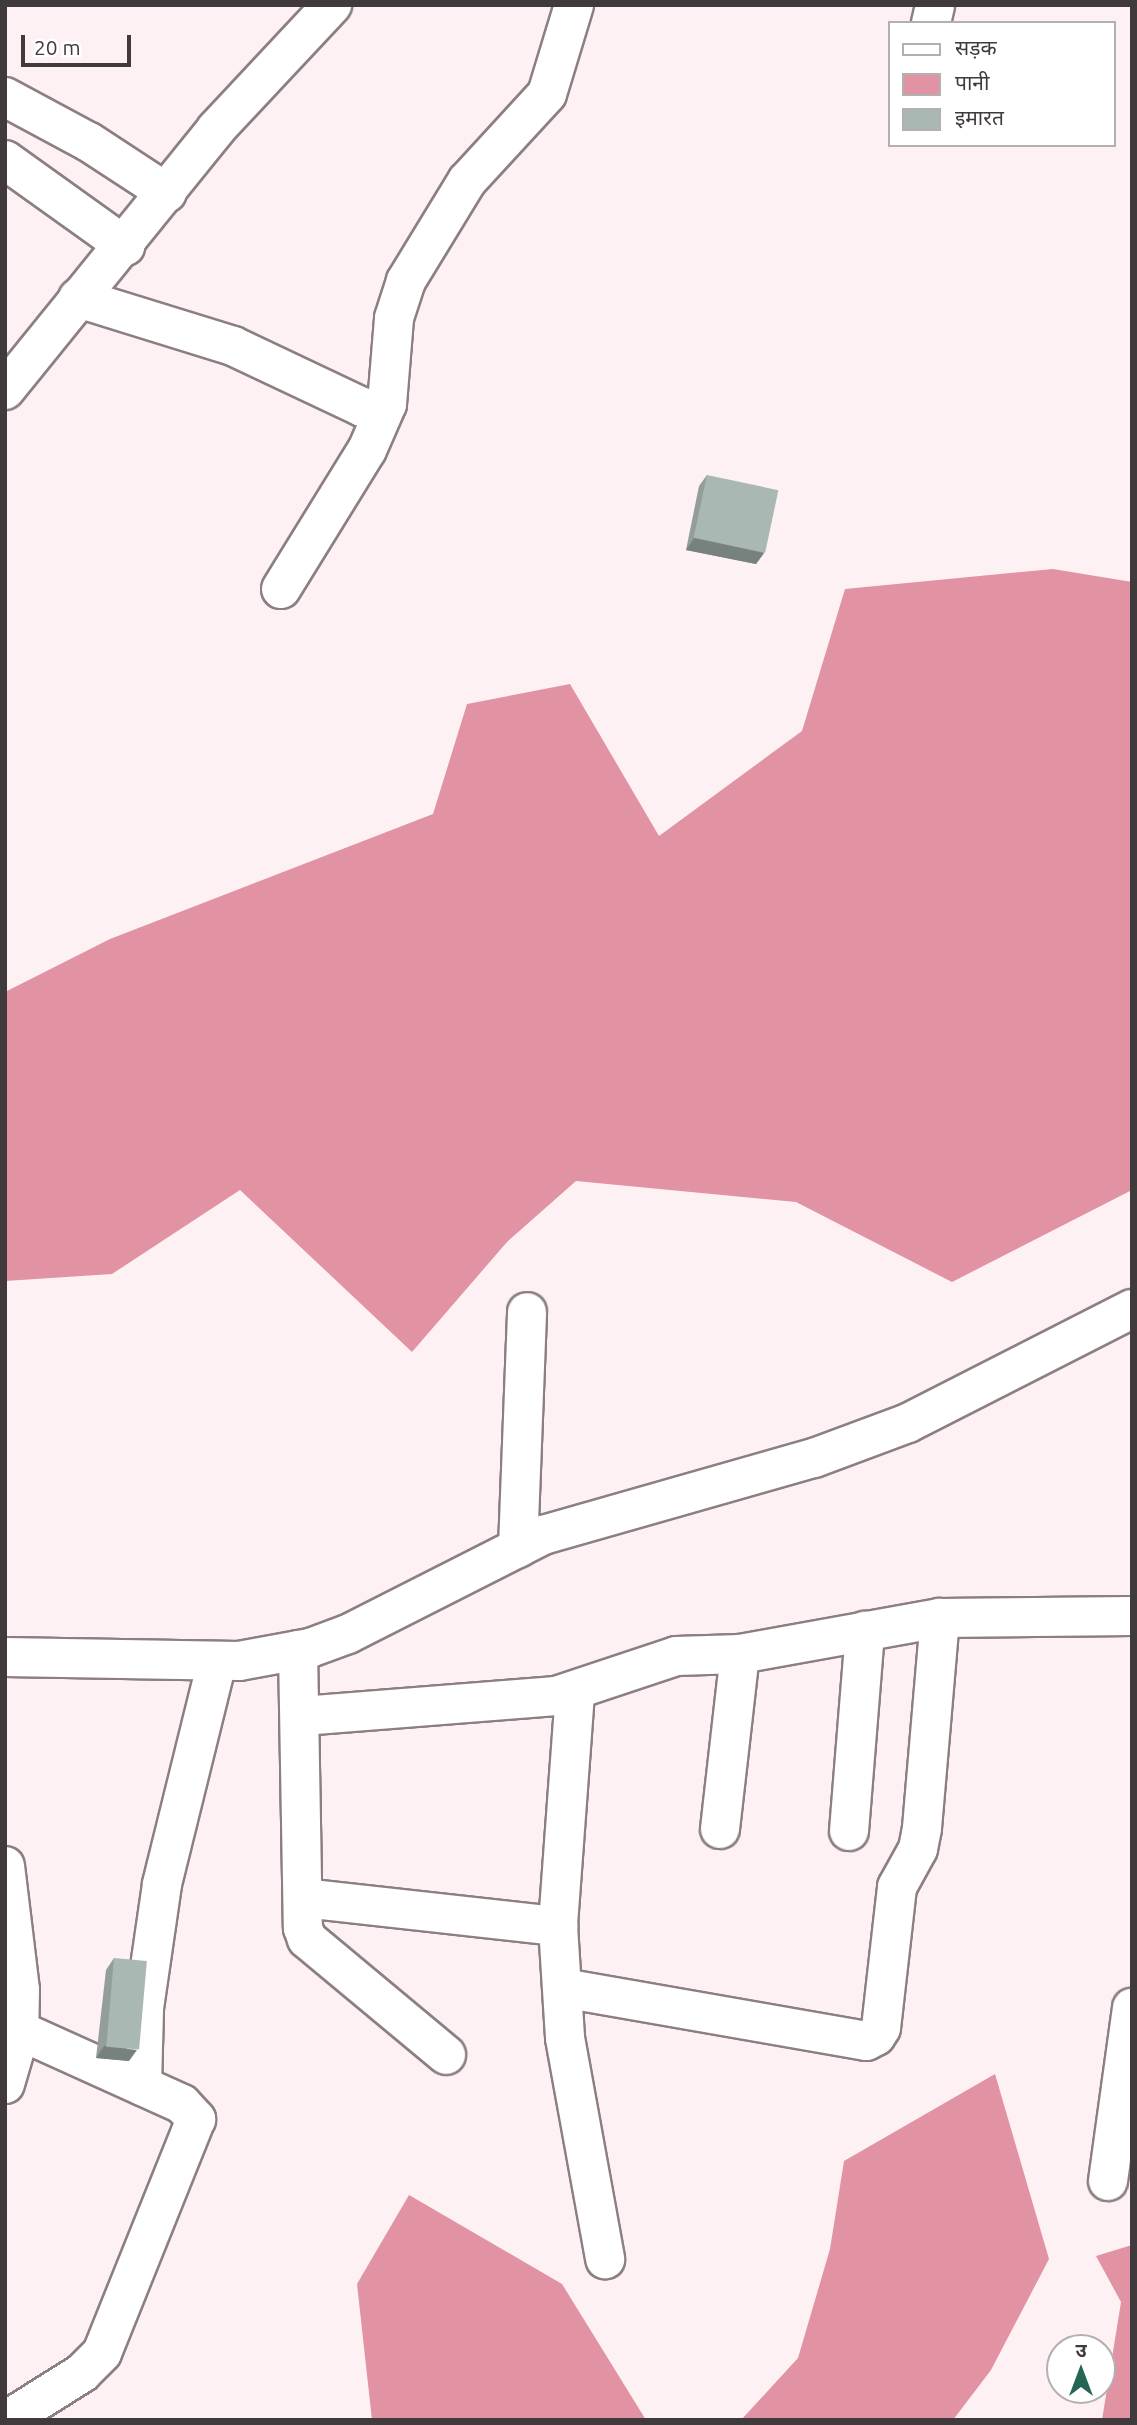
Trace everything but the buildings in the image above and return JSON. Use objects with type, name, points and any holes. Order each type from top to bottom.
[{"type":"street","points":[[5,390],[78,298],[125,246],[216,129],[331,5]]},
{"type":"street","points":[[281,589],[367,450],[387,404],[394,318],[406,281],[467,181],[547,94],[574,5]]},
{"type":"street","points":[[5,97],[89,142],[167,193]]},
{"type":"street","points":[[5,160],[125,246]]},
{"type":"street","points":[[78,298],[233,346],[362,407],[374,409],[387,404]]},
{"type":"street","points":[[5,1657],[217,1662],[298,1650],[348,1634],[543,1535],[814,1458],[908,1423],[1132,1309]]},
{"type":"street","points":[[518,1548],[527,1312]]},
{"type":"street","points":[[302,1716],[575,1693],[676,1656],[740,1654],[940,1618],[1132,1616]]},
{"type":"street","points":[[563,1988],[866,2041],[876,2036],[881,2028],[897,1888],[918,1849],[922,1828],[940,1618]]},
{"type":"street","points":[[849,1831],[865,1631]]},
{"type":"street","points":[[298,1650],[302,1716],[303,1898],[306,1938],[446,2055]]},
{"type":"street","points":[[720,1829],[740,1654]]},
{"type":"street","points":[[142,2086],[144,2008],[162,1884],[217,1662]]},
{"type":"street","points":[[575,1693],[558,1926],[569,2061],[605,2259]]},
{"type":"street","points":[[5,1866],[15,1924],[12,2027],[5,2084]]},
{"type":"street","points":[[303,1898],[558,1926]]},
{"type":"street","points":[[1108,2181],[1132,2008]]},
{"type":"street","points":[[7,2420],[82,2373],[102,2353],[120,2316],[196,2119],[192,2110],[12,2027]]},
{"type":"water","points":[[1053,569],[1132,582],[1132,1190],[952,1282],[796,1202],[576,1181],[507,1242],[412,1352],[240,1190],[112,1274],[5,1281],[5,992],[110,939],[433,814],[467,704],[570,684],[659,836],[802,731],[845,589]]},
{"type":"water","points":[[995,2074],[1049,2259],[991,2370],[953,2420],[741,2420],[798,2358],[830,2249],[844,2161]]},
{"type":"water","points":[[409,2195],[562,2284],[646,2420],[372,2420],[357,2284]]},
{"type":"water","points":[[1132,2245],[1132,2420],[1102,2420],[1105,2404],[1116,2404],[1116,2334],[1121,2302],[1096,2256]]}]
